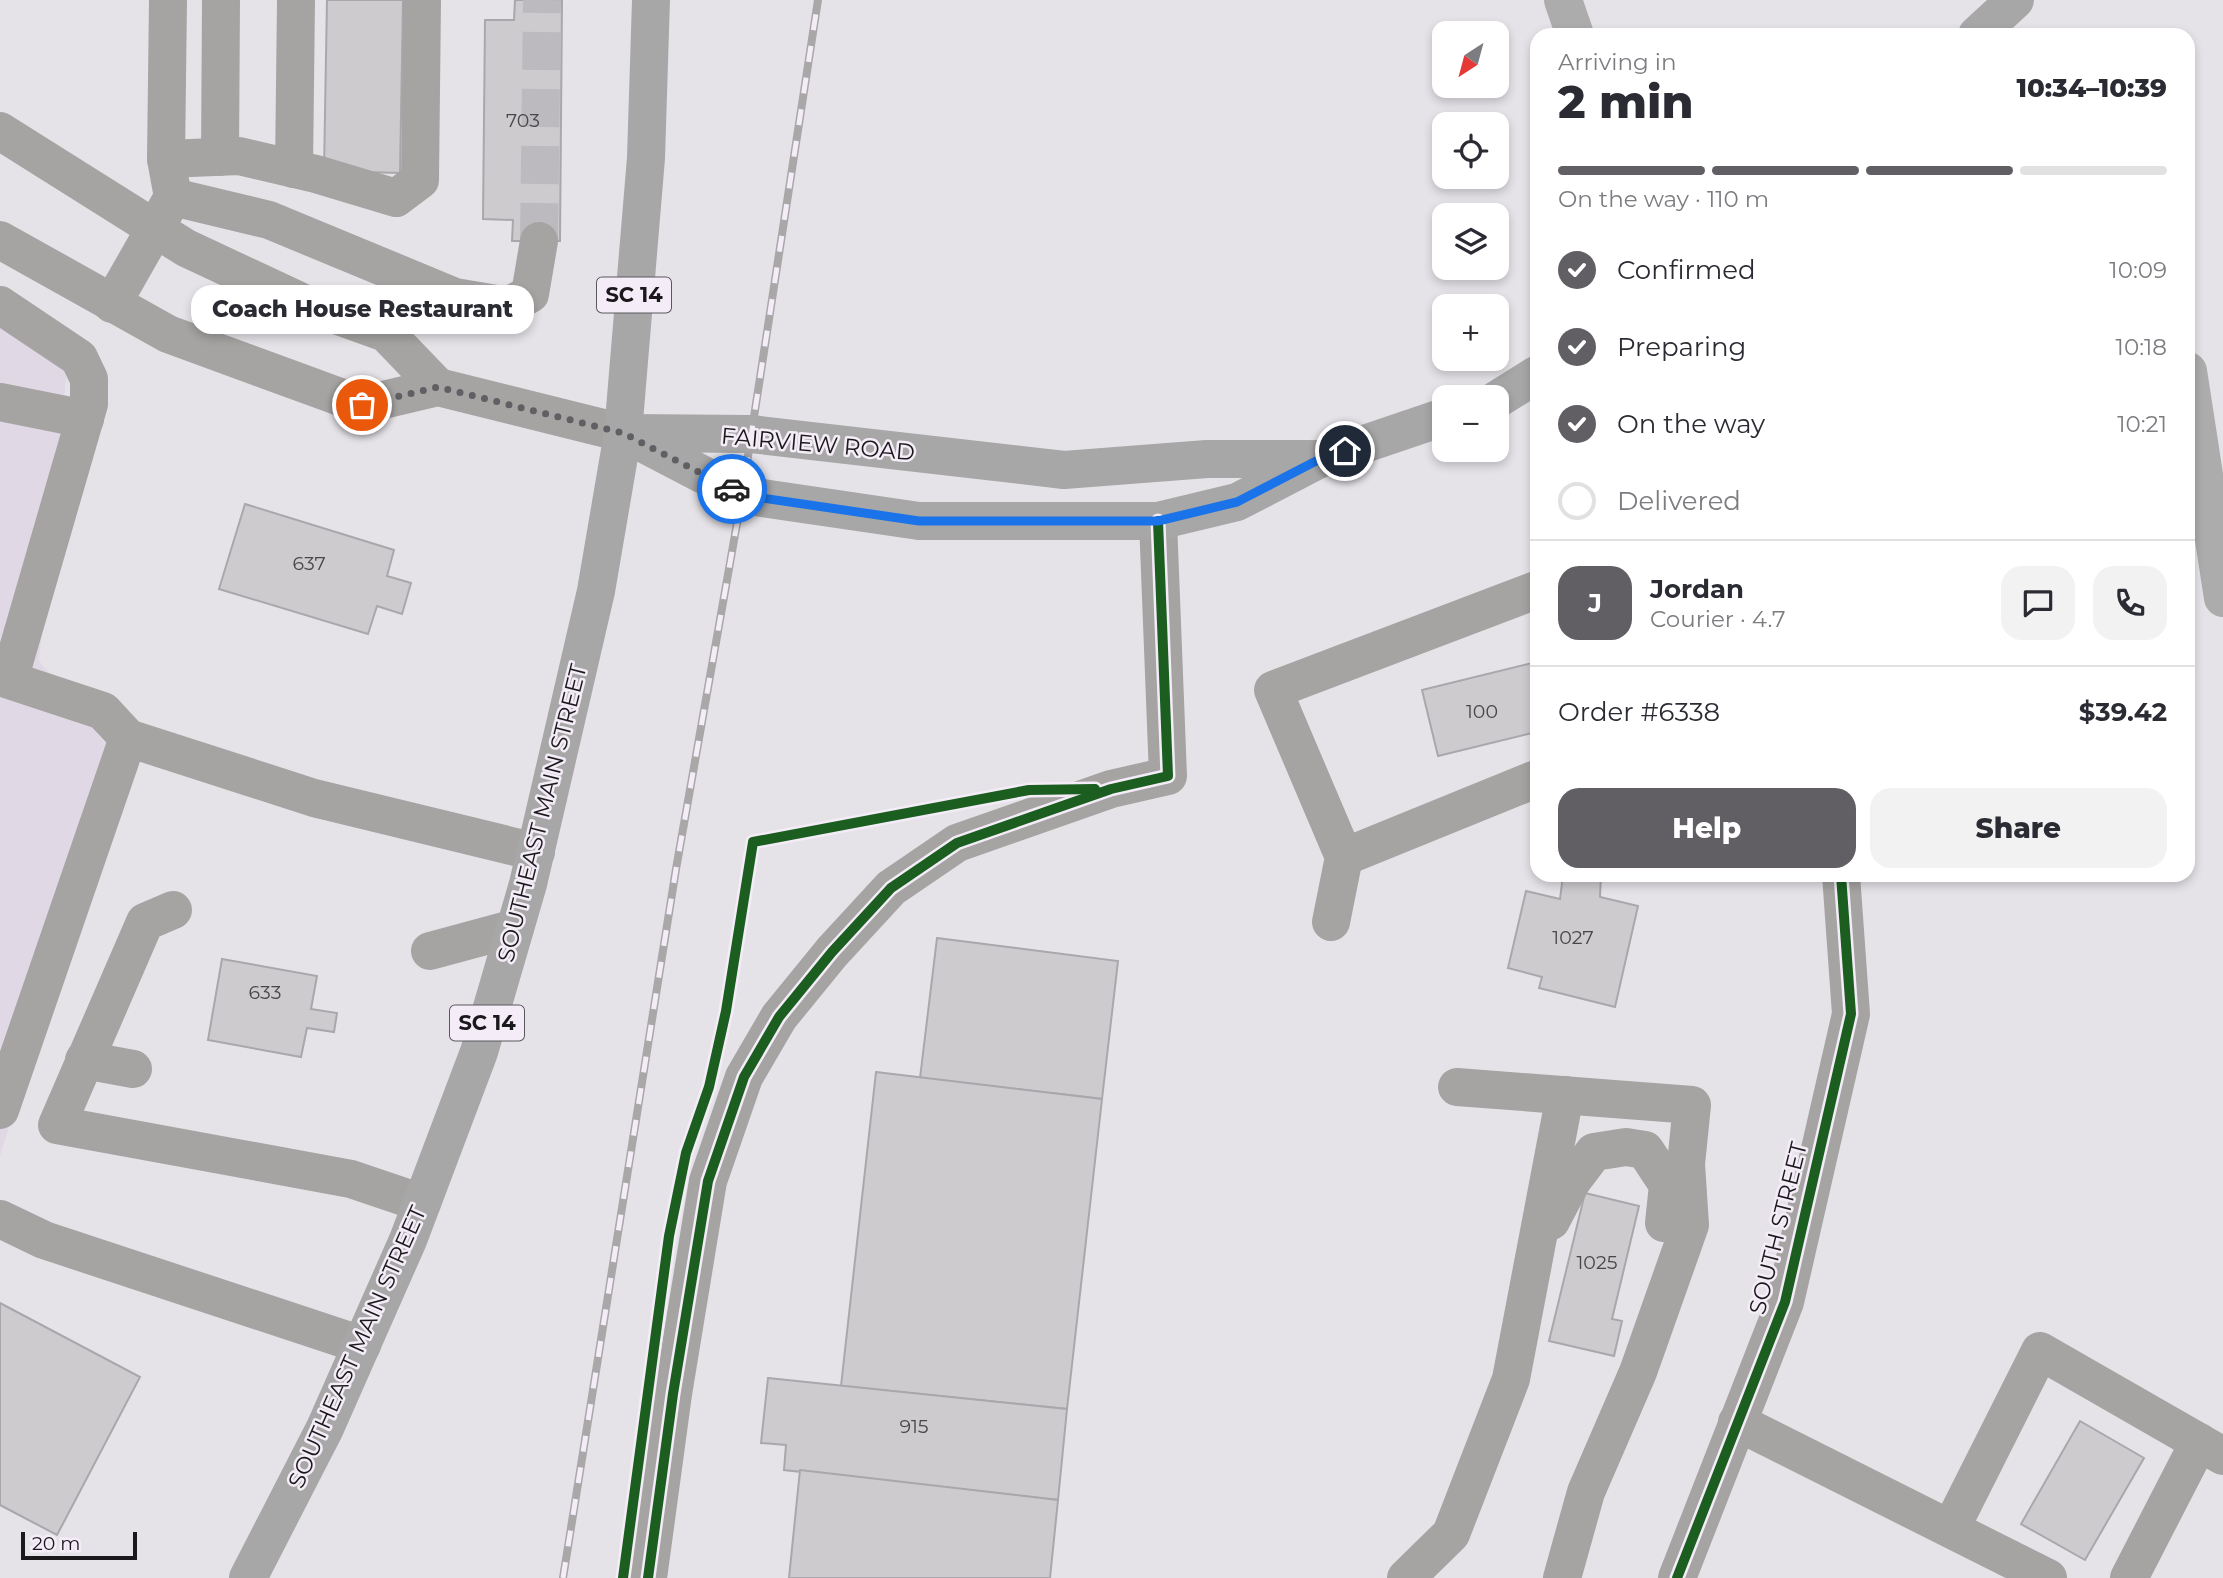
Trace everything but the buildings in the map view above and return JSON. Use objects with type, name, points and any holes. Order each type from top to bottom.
[{"type":"highway","points":[[1563,0],[1573,28]]},
{"type":"highway","points":[[2195,416],[2223,598]]},
{"type":"main road","name":"SOUTHEAST MAIN STREET","points":[[248,1578],[325,1428],[422,1203],[479,1052],[536,852],[596,591],[623,433],[646,158],[651,0]]},
{"type":"main road","points":[[1985,28],[2015,0]]},
{"type":"main road","points":[[1509,392],[1530,379]]},
{"type":"main road","name":"FAIRVIEW ROAD","points":[[623,433],[742,495],[919,521],[1158,521],[1237,502],[1320,459],[1432,421]]},
{"type":"main road","name":"FAIRVIEW ROAD","points":[[623,433],[751,434],[1064,470],[1207,459],[1320,459]]},
{"type":"street","points":[[112,304],[164,213],[168,0]]},
{"type":"street","points":[[220,157],[221,0]]},
{"type":"street","points":[[294,169],[296,0]]},
{"type":"street","points":[[166,159],[239,156],[396,198],[420,180],[422,0]]},
{"type":"street","points":[[0,131],[164,213],[269,220],[455,297],[508,306],[530,294],[540,241]]},
{"type":"street","points":[[164,213],[186,248],[308,304],[386,332],[438,387]]},
{"type":"street","points":[[0,240],[167,334],[362,405],[438,387],[623,433]]},
{"type":"street","points":[[0,305],[79,358],[89,380],[89,404],[9,680],[103,711],[128,738],[314,798],[536,852]]},
{"type":"street","points":[[0,402],[85,419]]},
{"type":"street","points":[[648,1578],[673,1394],[708,1181],[744,1077],[779,1017],[832,952],[891,888],[957,843],[1111,789],[1168,776],[1158,521]]},
{"type":"street","points":[[1331,922],[1344,857],[1273,690],[1530,592]]},
{"type":"street","points":[[0,1110],[128,738]]},
{"type":"street","points":[[1344,857],[1530,781]]},
{"type":"street","name":"SOUTH STREET","points":[[1677,1578],[1785,1302],[1851,1014],[1842,882]]},
{"type":"street","points":[[173,910],[145,922],[57,1125],[351,1179],[422,1203]]},
{"type":"street","points":[[430,951],[515,928]]},
{"type":"street","points":[[84,1060],[133,1069]]},
{"type":"street","points":[[1457,1087],[1692,1105],[1686,1164],[1690,1225],[1654,1326],[1586,1492],[1562,1578]]},
{"type":"street","points":[[1406,1578],[1451,1534],[1511,1379],[1533,1248],[1565,1095]]},
{"type":"street","points":[[1533,1248],[1555,1215],[1572,1181],[1594,1152],[1626,1147],[1645,1150],[1668,1185],[1654,1326]]},
{"type":"street","points":[[0,1219],[44,1240],[362,1345]]},
{"type":"street","points":[[1951,1528],[2040,1351],[2211,1449],[2175,1488],[2129,1578]]},
{"type":"street","points":[[1738,1422],[2049,1578]]},
{"type":"street","points":[[2102,1578],[2144,1497],[2175,1488]]},
{"type":"shaded area","points":[[0,307],[69,348],[39,661],[119,760],[0,1156]]},
{"type":"tunnel","points":[[539,241],[542,0]]},
{"type":"railway","points":[[563,1578],[676,869],[742,495],[818,0]]},
{"type":"cycle path","points":[[648,1578],[673,1394],[708,1181],[744,1077],[779,1017],[832,952],[891,888],[957,843],[1111,789],[1168,776],[1158,521]]},
{"type":"cycle path","points":[[623,1578],[669,1236],[686,1153],[709,1087],[726,1011],[753,842],[1029,790],[1095,789]]},
{"type":"cycle path","points":[[1677,1578],[1785,1302],[1851,1014],[1842,882]]},
{"type":"way so far","points":[[362,405],[438,387],[623,433],[732,489]]},
{"type":"place","name":"Coach House Restaurant","points":[[362,405]]},
{"type":"route","points":[[732,489],[742,495],[919,521],[1158,521],[1237,502],[1320,459],[1345,451]]}]
